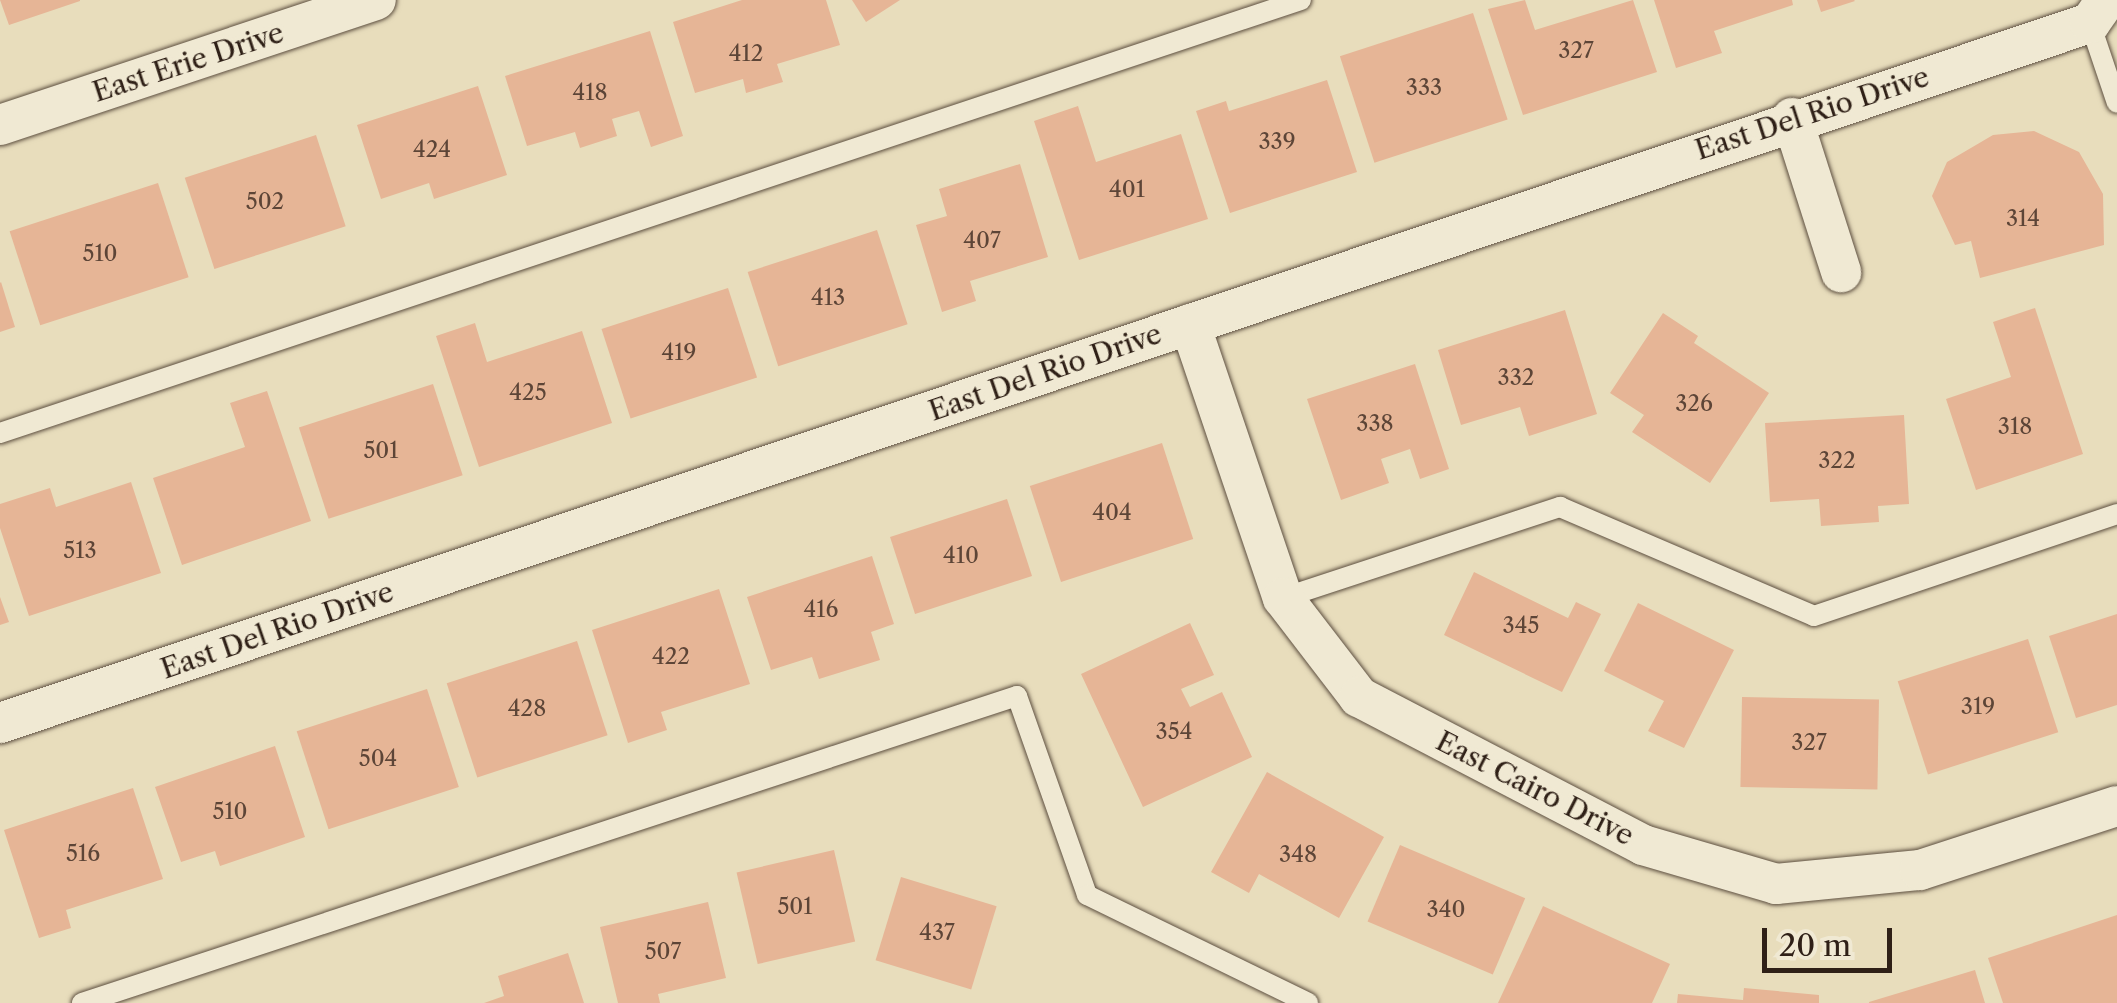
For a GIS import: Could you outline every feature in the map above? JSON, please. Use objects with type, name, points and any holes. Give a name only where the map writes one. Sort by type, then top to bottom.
[{"type":"street","name":"East Erie Drive","points":[[0,125],[376,0]]},
{"type":"street","name":"East Del Rio Drive","points":[[0,724],[1792,118],[2105,20]]},
{"type":"street","points":[[1792,118],[1842,272]]},
{"type":"street","name":"East Cairo Drive","points":[[1190,324],[1283,598],[1358,697],[1643,845],[1776,884],[1920,870],[2117,806]]},
{"type":"lane","points":[[0,433],[1301,0]]},
{"type":"lane","points":[[2105,20],[2117,103]]},
{"type":"lane","points":[[1283,598],[1560,508],[1814,616],[2117,514]]},
{"type":"lane","points":[[82,1003],[1017,696],[1087,895],[1308,1003]]},
{"type":"building","points":[[0,0],[80,0],[80,1],[9,25]]},
{"type":"building","points":[[742,0],[826,0],[840,45],[777,64],[783,82],[746,93],[743,79],[695,93],[673,22]]},
{"type":"building","points":[[852,0],[900,0],[866,22]]},
{"type":"building","points":[[1525,0],[1535,30],[1633,0],[1657,72],[1523,115],[1488,9]]},
{"type":"building","points":[[1654,0],[1792,0],[1793,5],[1714,31],[1722,53],[1676,68]]},
{"type":"building","points":[[1817,0],[1854,0],[1855,1],[1821,12]]},
{"type":"building","points":[[1473,13],[1508,120],[1374,163],[1340,56]]},
{"type":"building","points":[[650,31],[683,136],[651,147],[639,111],[612,119],[617,136],[580,148],[575,132],[527,146],[505,76]]},
{"type":"building","points":[[1327,80],[1357,172],[1230,213],[1196,111],[1226,101],[1229,111]]},
{"type":"building","points":[[478,86],[507,175],[434,199],[429,183],[381,199],[357,125]]},
{"type":"building","points":[[1078,106],[1096,162],[1181,134],[1208,219],[1079,260],[1034,121]]},
{"type":"building","points":[[2034,131],[2079,152],[2103,194],[2104,245],[1980,278],[1971,241],[1955,245],[1932,196],[1947,162],[1993,135]]},
{"type":"building","points":[[316,135],[346,226],[214,269],[185,178]]},
{"type":"building","points":[[1020,164],[1048,257],[970,281],[976,301],[942,312],[916,225],[947,216],[939,189]]},
{"type":"building","points":[[158,183],[189,277],[40,325],[10,231]]},
{"type":"building","points":[[877,230],[908,324],[778,366],[748,272]]},
{"type":"building","points":[[0,283],[15,327],[0,332]]},
{"type":"building","points":[[728,288],[757,377],[631,418],[602,329]]},
{"type":"building","points":[[2035,308],[2083,454],[1976,490],[1946,399],[2011,377],[1993,322]]},
{"type":"building","points":[[1565,310],[1597,414],[1529,436],[1520,407],[1461,425],[1438,350]]},
{"type":"building","points":[[1663,313],[1698,336],[1694,343],[1769,393],[1710,483],[1632,432],[1644,415],[1610,393]]},
{"type":"building","points":[[475,323],[487,362],[582,331],[612,423],[479,467],[436,336]]},
{"type":"building","points":[[1415,364],[1449,469],[1420,479],[1410,449],[1381,459],[1389,483],[1341,500],[1307,399]]},
{"type":"building","points":[[433,384],[463,475],[329,519],[299,428]]},
{"type":"building","points":[[267,391],[311,521],[182,565],[153,478],[245,447],[230,403]]},
{"type":"building","points":[[1904,415],[1909,504],[1878,506],[1879,522],[1821,526],[1819,499],[1770,502],[1765,423]]},
{"type":"building","points":[[1162,443],[1193,539],[1061,582],[1030,486]]},
{"type":"building","points":[[131,482],[161,573],[29,616],[0,528],[0,504],[50,488],[56,507]]},
{"type":"building","points":[[1007,499],[1032,576],[915,614],[890,537]]},
{"type":"building","points":[[872,556],[894,624],[871,632],[880,660],[819,679],[812,657],[771,670],[747,597]]},
{"type":"building","points":[[1474,572],[1568,618],[1576,602],[1601,614],[1562,692],[1444,635]]},
{"type":"building","points":[[719,589],[750,684],[661,712],[667,730],[628,743],[592,630]]},
{"type":"building","points":[[0,597],[9,622],[0,625]]},
{"type":"building","points":[[1638,603],[1734,650],[1684,748],[1648,731],[1664,701],[1604,671]]},
{"type":"building","points":[[2117,614],[2117,705],[2076,718],[2049,636]]},
{"type":"building","points":[[1190,623],[1214,675],[1181,689],[1190,707],[1222,692],[1252,757],[1143,807],[1081,674]]},
{"type":"building","points":[[2028,639],[2058,732],[1928,775],[1898,681]]},
{"type":"building","points":[[577,641],[608,735],[477,777],[447,683]]},
{"type":"building","points":[[427,689],[459,787],[329,829],[297,731]]},
{"type":"building","points":[[1742,697],[1879,699],[1877,789],[1740,787]]},
{"type":"building","points":[[275,746],[305,837],[220,866],[215,851],[181,862],[155,787]]},
{"type":"building","points":[[1267,772],[1384,837],[1339,918],[1259,874],[1249,893],[1211,872]]},
{"type":"building","points":[[133,788],[163,879],[66,910],[71,928],[39,938],[4,830]]},
{"type":"building","points":[[1400,845],[1525,898],[1493,975],[1368,921]]},
{"type":"building","points":[[834,850],[855,942],[758,964],[737,872]]},
{"type":"building","points":[[901,877],[997,906],[971,989],[876,960]]},
{"type":"building","points":[[708,902],[726,978],[658,994],[660,1003],[618,1003],[600,927]]},
{"type":"building","points":[[1543,906],[1670,964],[1652,1003],[1498,1003]]},
{"type":"building","points":[[2117,915],[2117,1003],[2003,1003],[1988,958]]},
{"type":"building","points":[[568,953],[584,1003],[484,1003],[504,996],[498,976]]},
{"type":"building","points":[[1975,970],[1985,1003],[1869,1003],[1869,1002]]},
{"type":"building","points":[[1744,988],[1819,995],[1819,1003],[1677,1003],[1678,994],[1743,1000]]}]
